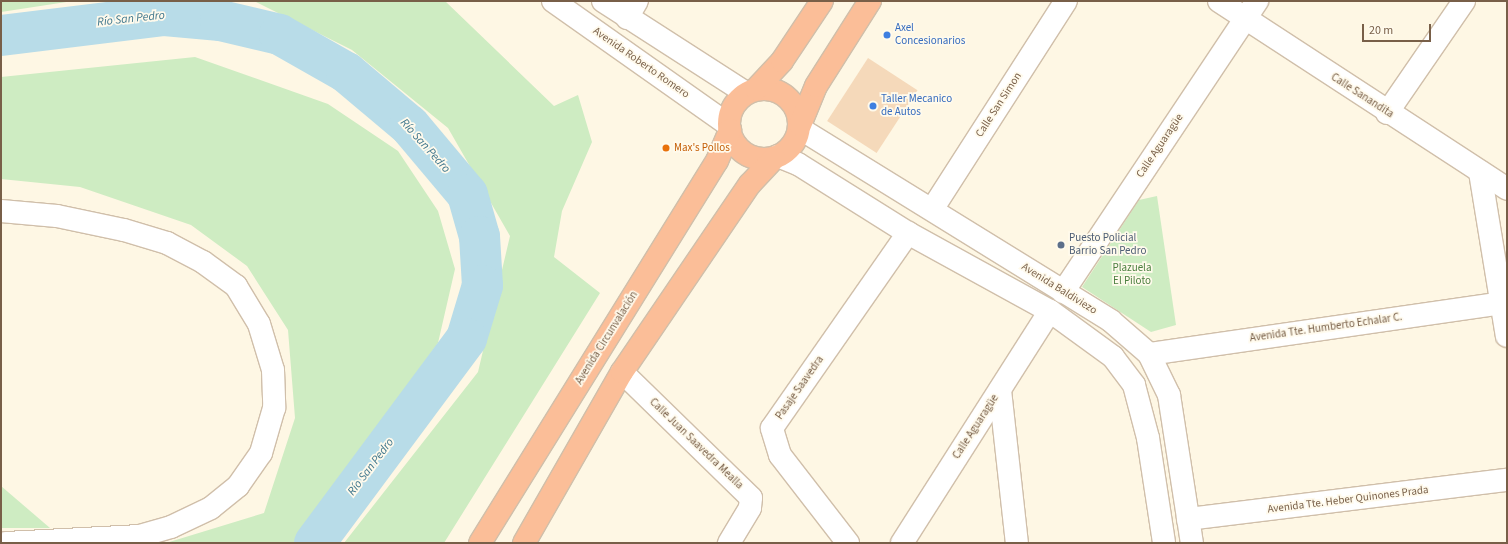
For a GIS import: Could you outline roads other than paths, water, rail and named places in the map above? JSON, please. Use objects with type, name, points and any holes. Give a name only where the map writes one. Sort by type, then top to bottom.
[{"type":"highway","points":[[776,157],[746,154],[729,128],[735,104],[751,91],[782,61],[822,1]]},
{"type":"highway","points":[[524,543],[622,372],[750,184],[776,157],[793,145],[816,86],[870,1]]},
{"type":"highway","points":[[751,91],[770,89],[786,97],[798,112],[800,126]]},
{"type":"highway","name":"Avenida Circunvalación","points":[[480,543],[717,161],[729,128]]},
{"type":"street","name":"Avenida Roberto Romero","points":[[553,1],[729,128]]},
{"type":"street","points":[[603,1],[632,9],[751,91]]},
{"type":"street","name":"Calle San Simon","points":[[933,208],[1066,1]]},
{"type":"street","name":"Calle Sanandita","points":[[1219,1],[1251,10],[1387,113],[1507,190]]},
{"type":"street","points":[[1387,113],[1464,1]]},
{"type":"street","name":"Calle Aguaragüe","points":[[1063,292],[1251,10]]},
{"type":"street","name":"Avenida Baldiviezo","points":[[800,126],[1111,321],[1149,354],[1169,395],[1192,543]]},
{"type":"street","points":[[776,157],[798,164],[908,233],[1050,311],[1113,357],[1134,385],[1148,438],[1164,543]]},
{"type":"street","points":[[1480,172],[1503,303],[1507,336]]},
{"type":"street","points":[[1,211],[58,216],[124,230],[167,243],[203,262],[236,286],[259,324],[273,370],[274,401],[261,453],[238,486],[211,508],[171,527],[140,536],[6,543]]},
{"type":"street","name":"Pasaje Saavedra","points":[[848,543],[780,455],[772,428],[908,233]]},
{"type":"street","name":"Avenida Tte. Humberto Echalar C.","points":[[1149,354],[1503,303]]},
{"type":"street","name":"Calle Aguaragüe","points":[[902,543],[1050,311]]},
{"type":"street","name":"Calle Juan Saavedra Mealla","points":[[622,372],[751,498],[750,508],[729,543]]},
{"type":"street","points":[[1000,390],[1017,543]]},
{"type":"street","name":"Avenida Tte. Heber Quinones Prada","points":[[1188,519],[1507,480]]},
{"type":"waterway","name":"Río San Pedro","points":[[1,35],[164,15],[220,20],[279,34],[346,72],[409,125],[467,194],[479,236],[482,285],[466,338],[314,543]]},
{"type":"place","name":"Axel Concesionarios","points":[[887,35]]},
{"type":"place","name":"Taller Mecanico de Autos","points":[[873,106]]},
{"type":"place","name":"Max's Pollos","points":[[666,148]]},
{"type":"place","name":"Puesto Policial Barrio San Pedro","points":[[1061,245]]},
{"type":"park label","name":"Plazuela El Piloto","points":[[1132,275]]}]
